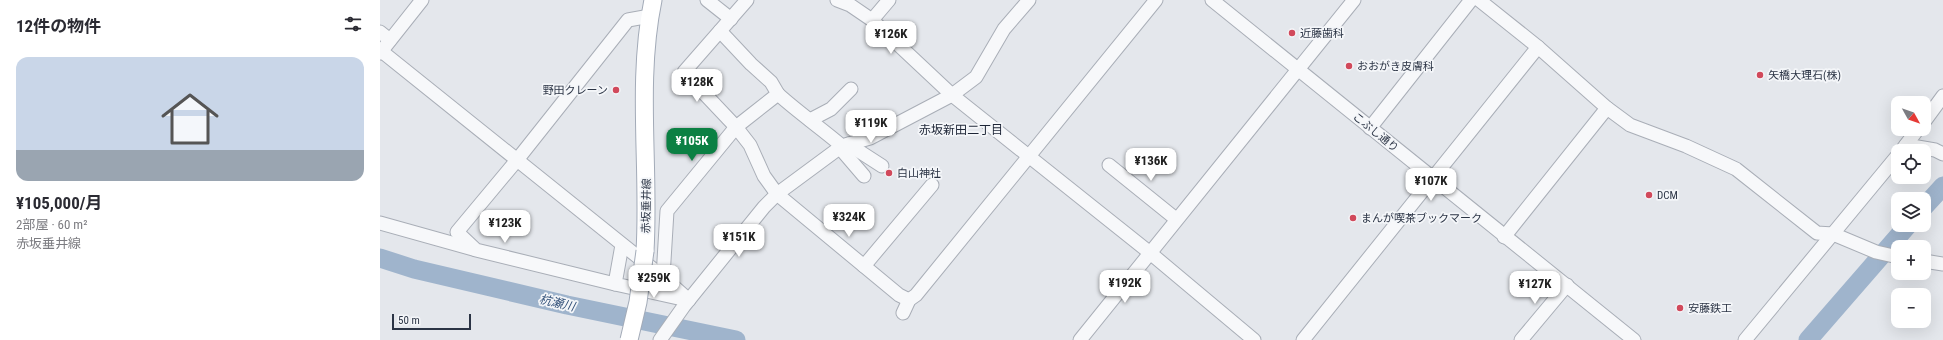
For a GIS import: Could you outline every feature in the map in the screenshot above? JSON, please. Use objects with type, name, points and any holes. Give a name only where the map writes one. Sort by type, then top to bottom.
[{"type":"main road","name":"赤坂垂井線","points":[[629,340],[638,302],[644,251],[646,173],[644,90],[647,28],[652,8]]},
{"type":"street","points":[[422,0],[385,36],[381,51],[663,277],[687,303]]},
{"type":"street","points":[[707,0],[731,19]]},
{"type":"street","points":[[747,0],[684,72],[736,127],[750,145],[764,176],[777,194],[899,295],[908,300]]},
{"type":"street","points":[[837,0],[850,5],[872,20],[952,95],[1149,252],[1254,340]]},
{"type":"street","points":[[872,20],[889,0]]},
{"type":"street","points":[[660,340],[687,303],[764,207],[777,194],[843,146],[870,138],[886,131],[952,95],[976,77],[1004,29],[1029,0]]},
{"type":"street","points":[[903,312],[908,300],[916,295],[1156,0]]},
{"type":"street","name":"こぶし通り","points":[[1212,0],[1504,237],[1567,285],[1634,340]]},
{"type":"street","points":[[1080,340],[1149,252],[1354,0]]},
{"type":"street","points":[[1370,128],[1471,0]]},
{"type":"street","points":[[1479,0],[1538,47],[1607,108],[1630,124],[1686,146],[1736,169],[1817,233],[1833,234],[1876,252],[1891,255]]},
{"type":"street","points":[[476,250],[457,232],[517,160],[628,20],[652,8]]},
{"type":"street","points":[[720,31],[751,64],[771,82],[778,94],[797,111],[843,146],[882,166]]},
{"type":"street","points":[[1303,340],[1538,47]]},
{"type":"street","points":[[810,120],[831,109],[851,89]]},
{"type":"street","points":[[663,277],[667,211],[736,127],[778,94]]},
{"type":"street","points":[[1931,112],[1943,96]]},
{"type":"street","points":[[1504,237],[1607,108]]},
{"type":"street","points":[[1907,144],[1913,136]]},
{"type":"street","points":[[843,146],[864,176]]},
{"type":"street","points":[[1931,150],[1935,150],[1943,154]]},
{"type":"street","points":[[1745,340],[1891,163]]},
{"type":"street","points":[[1109,165],[1176,219]]},
{"type":"street","points":[[864,266],[932,185]]},
{"type":"street","points":[[380,223],[476,250],[687,303]]},
{"type":"street","points":[[616,284],[622,245]]},
{"type":"street","points":[[1931,262],[1943,264]]},
{"type":"street","points":[[1521,340],[1567,285]]},
{"type":"waterway","points":[[1931,199],[1943,186]]},
{"type":"waterway","points":[[1808,340],[1902,232]]},
{"type":"waterway","name":"杭瀬川","points":[[380,258],[414,269],[567,305],[736,340]]},
{"type":"place","name":"近藤歯科","points":[[1292,33]]},
{"type":"place","name":"おおがき皮膚科","points":[[1349,66]]},
{"type":"place","name":"矢橋大理石(株)","points":[[1760,75]]},
{"type":"place","name":"野田クレーン","points":[[616,90]]},
{"type":"place","name":"白山神社","points":[[889,173]]},
{"type":"place","name":"DCM","points":[[1649,195]]},
{"type":"place","name":"まんが喫茶ブックマーク","points":[[1353,218]]},
{"type":"place","name":"安藤鉄工","points":[[1680,308]]},
{"type":"district","name":"赤坂新田二丁目","points":[[961,130]]}]
